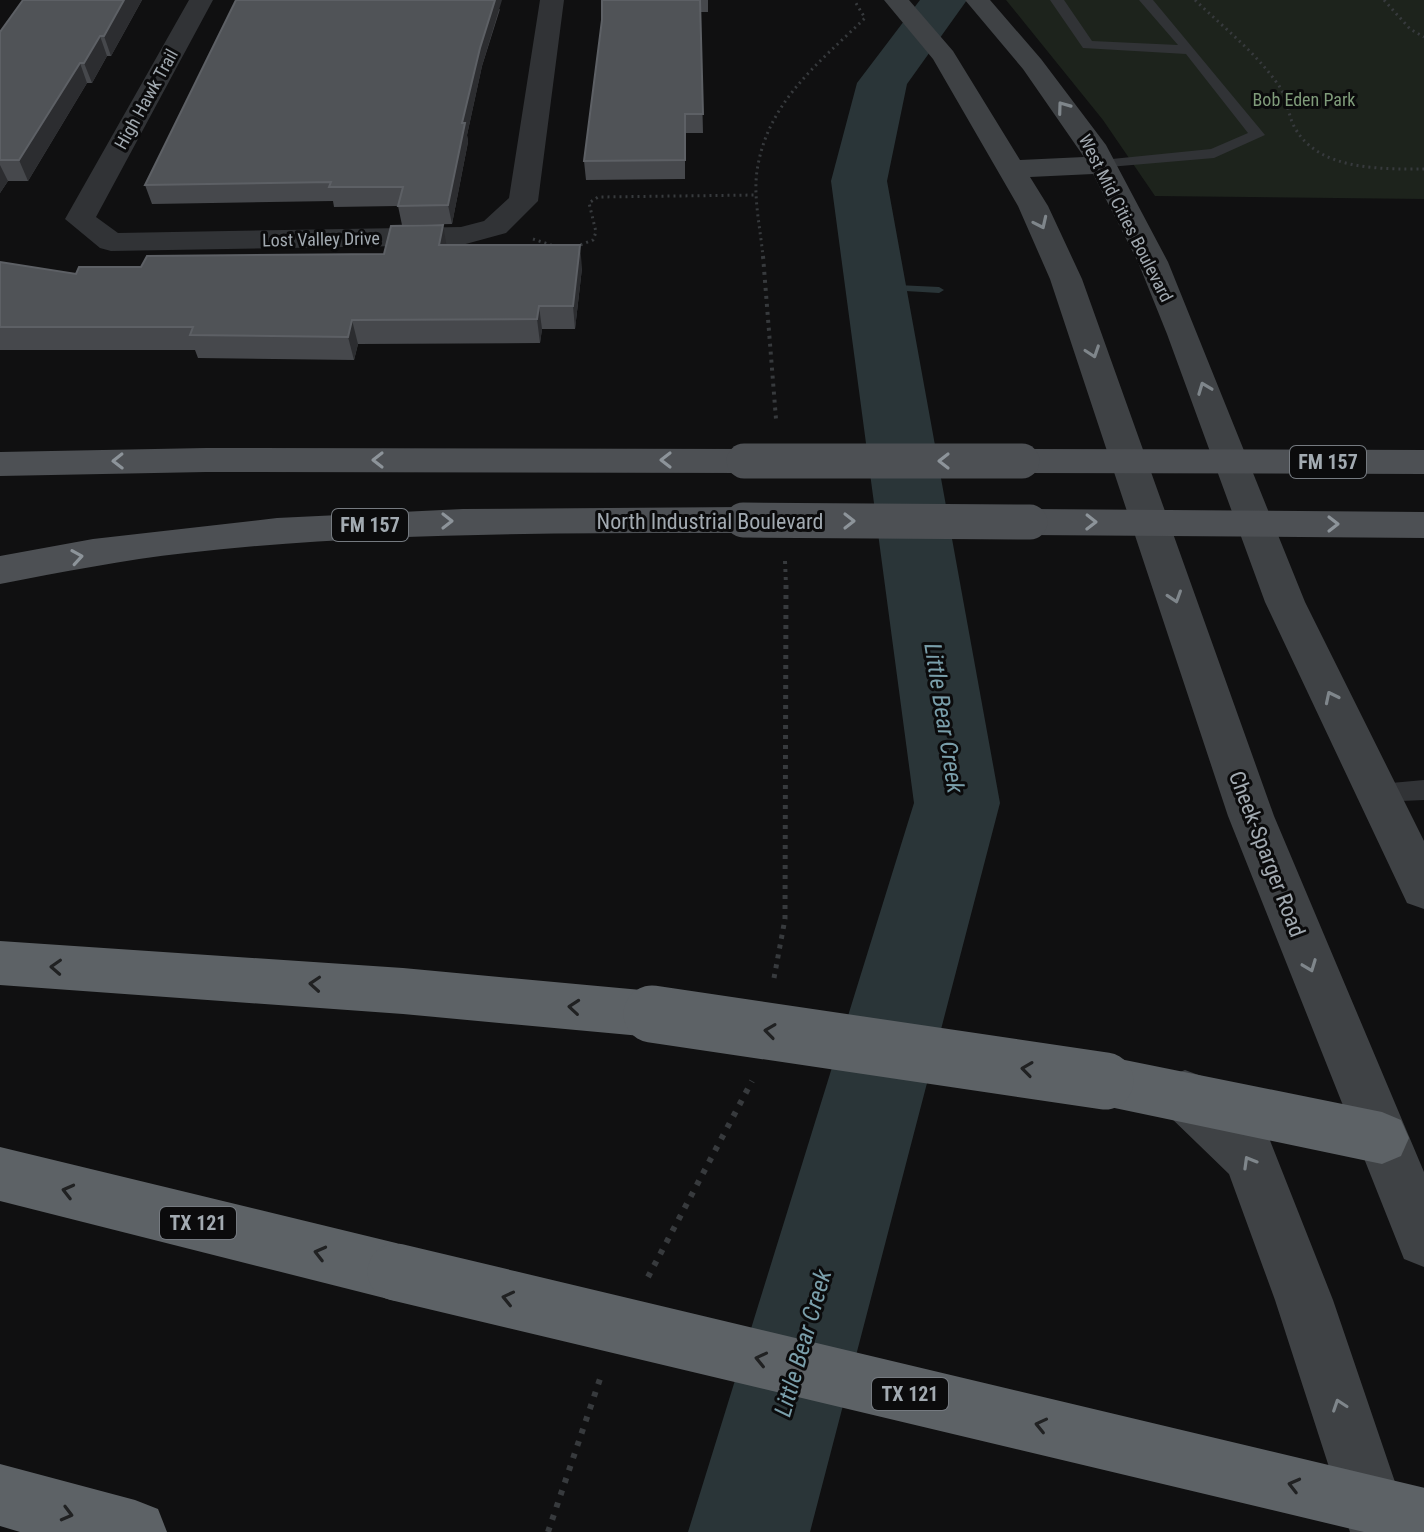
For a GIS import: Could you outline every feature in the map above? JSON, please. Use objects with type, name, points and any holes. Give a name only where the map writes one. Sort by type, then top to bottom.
[{"type":"highway","points":[[0,963],[403,991],[652,1014],[1105,1081],[1185,1095],[1403,1143]]},
{"type":"highway","name":"TX 121","points":[[0,1174],[396,1272],[1424,1517]]},
{"type":"highway","points":[[0,1495],[135,1532]]},
{"type":"main road","points":[[896,0],[944,56],[1012,169],[1066,279],[1130,461]]},
{"type":"main road","name":"West Mid Cities Boulevard","points":[[977,0],[1032,64],[1092,145],[1153,262],[1232,461]]},
{"type":"main road","points":[[1012,169],[1102,165]]},
{"type":"main road","name":"FM 157","points":[[0,464],[206,460],[1424,462]]},
{"type":"main road","name":"Cheek-Sparger Road","points":[[1130,461],[1251,816],[1403,1143],[1424,1239]]},
{"type":"main road","points":[[1232,461],[1285,602],[1424,889]]},
{"type":"main road","name":"North Industrial Boulevard","points":[[0,570],[222,534],[431,521],[1424,525]]},
{"type":"main road","points":[[1185,1095],[1250,1157],[1304,1300],[1382,1532]]},
{"type":"street","name":"High Hawk Trail","points":[[92,197],[201,0]]},
{"type":"street","points":[[495,227],[523,201],[552,0]]},
{"type":"street","name":"Lost Valley Drive","points":[[92,197],[80,219],[111,242],[462,236],[495,227]]},
{"type":"lane","points":[[1057,0],[1088,45],[1190,50]]},
{"type":"lane","points":[[1102,165],[1214,153],[1257,135],[1146,0]]},
{"type":"lane","points":[[1378,792],[1424,790]]},
{"type":"path","points":[[774,388],[756,174],[765,137],[788,93],[865,18],[854,0]]},
{"type":"path","points":[[1195,0],[1283,89],[1296,130],[1314,147],[1335,160],[1374,168],[1424,169]]},
{"type":"path","points":[[1384,0],[1410,29],[1424,37]]},
{"type":"path","points":[[566,248],[593,240],[596,232],[589,203],[598,197],[756,195]]},
{"type":"path","points":[[495,227],[558,248]]},
{"type":"green space","name":"Bob Eden Park","points":[[1006,0],[1424,0],[1424,199],[1155,196],[1103,120]]},
{"type":"building","points":[[23,0],[124,0],[104,36],[100,36],[84,63],[80,63],[19,160],[0,160],[0,32]]},
{"type":"building","points":[[236,0],[495,0],[462,123],[465,123],[448,205],[398,206],[403,187],[329,187],[331,182],[145,185]]},
{"type":"building","points":[[602,0],[700,0],[703,114],[685,114],[685,160],[584,161]]},
{"type":"building","points":[[443,225],[439,245],[580,245],[573,306],[539,306],[537,319],[352,320],[348,337],[190,335],[193,327],[0,327],[0,262],[76,274],[79,267],[141,267],[147,256],[384,254],[391,226]]},
{"type":"waterway","name":"Little Bear Creek","points":[[749,1532],[957,803],[859,181],[882,83],[944,0]]},
{"type":"waterway","points":[[876,287],[939,290]]}]
